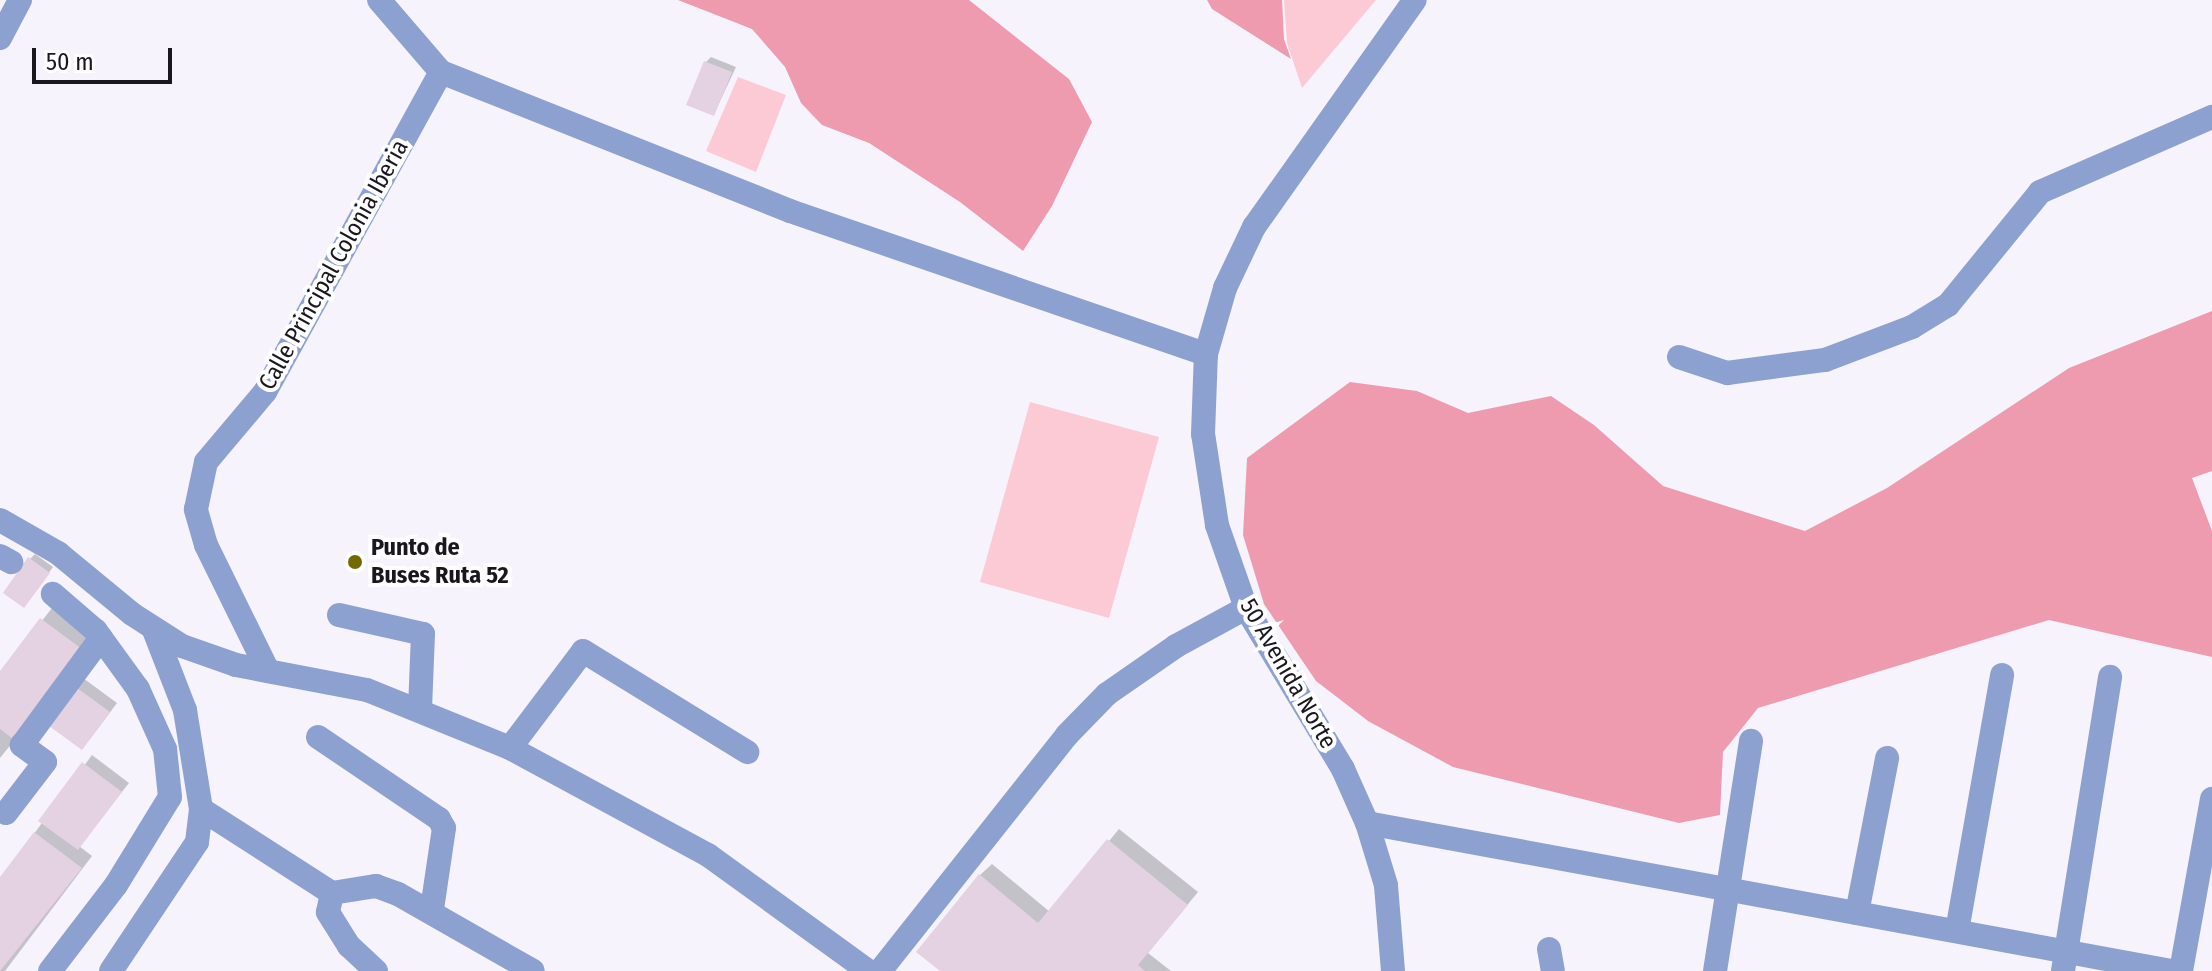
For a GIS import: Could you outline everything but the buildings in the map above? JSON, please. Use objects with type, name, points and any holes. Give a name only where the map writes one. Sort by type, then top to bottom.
[{"type":"street","points":[[0,38],[20,0]]},
{"type":"street","name":"50 Avenida Norte","points":[[1393,971],[1386,885],[1367,823],[1343,769],[1246,608],[1208,480],[1206,354],[1225,288],[1254,227],[1415,0]]},
{"type":"street","points":[[389,5],[441,72],[790,211],[1206,354]]},
{"type":"street","name":"Calle Principal Colonia Iberia","points":[[268,671],[206,545],[196,509],[206,462],[265,392],[441,72]]},
{"type":"street","points":[[1679,357],[1727,373],[1825,360],[1912,327],[1948,305],[2040,192],[2212,117]]},
{"type":"street","points":[[0,520],[58,553],[154,630],[205,655],[367,690],[420,708],[510,748],[718,862],[868,971]]},
{"type":"street","points":[[50,971],[116,885],[170,797],[165,749],[138,689],[101,638],[53,594]]},
{"type":"street","points":[[880,971],[1067,735],[1107,694],[1176,646],[1246,608]]},
{"type":"street","points":[[339,615],[423,634],[420,708]]},
{"type":"street","points":[[111,971],[197,842],[201,809],[185,710],[154,630]]},
{"type":"street","points":[[6,813],[45,762],[22,745],[101,638]]},
{"type":"street","points":[[510,748],[583,651],[747,752]]},
{"type":"street","points":[[1957,931],[2002,675]]},
{"type":"street","points":[[2065,961],[2110,677]]},
{"type":"street","points":[[318,737],[439,819],[444,828],[432,909]]},
{"type":"street","points":[[1715,971],[1731,890],[1751,741]]},
{"type":"street","points":[[1857,913],[1887,758]]},
{"type":"street","points":[[2181,971],[2212,799]]},
{"type":"street","points":[[201,809],[332,893],[376,886],[432,909],[533,971]]},
{"type":"street","points":[[1367,823],[1957,931],[2065,961],[2171,971]]},
{"type":"street","points":[[332,893],[328,912],[349,946],[376,971]]},
{"type":"shaded area","points":[[678,0],[969,0],[1069,79],[1092,122],[1052,206],[1023,251],[960,202],[869,143],[822,125],[801,103],[785,67],[752,29]]},
{"type":"shaded area","points":[[1207,0],[1282,0],[1284,39],[1291,59],[1212,9]]},
{"type":"shaded area","points":[[1284,0],[1376,0],[1302,88],[1287,43]]},
{"type":"shaded area","points":[[738,77],[786,95],[756,172],[706,151]]},
{"type":"shaded area","points":[[2212,311],[2212,471],[2192,478],[2212,531],[2212,657],[2049,620],[1758,708],[1723,752],[1720,815],[1679,823],[1453,767],[1368,721],[1316,681],[1264,604],[1243,535],[1247,458],[1350,382],[1417,391],[1468,413],[1551,396],[1594,425],[1663,486],[1805,531],[1887,488],[2069,368]]},
{"type":"shaded area","points":[[1030,402],[1159,437],[1109,618],[980,582]]},
{"type":"place","name":"Punto de Buses Ruta 52","points":[[355,562]]}]
